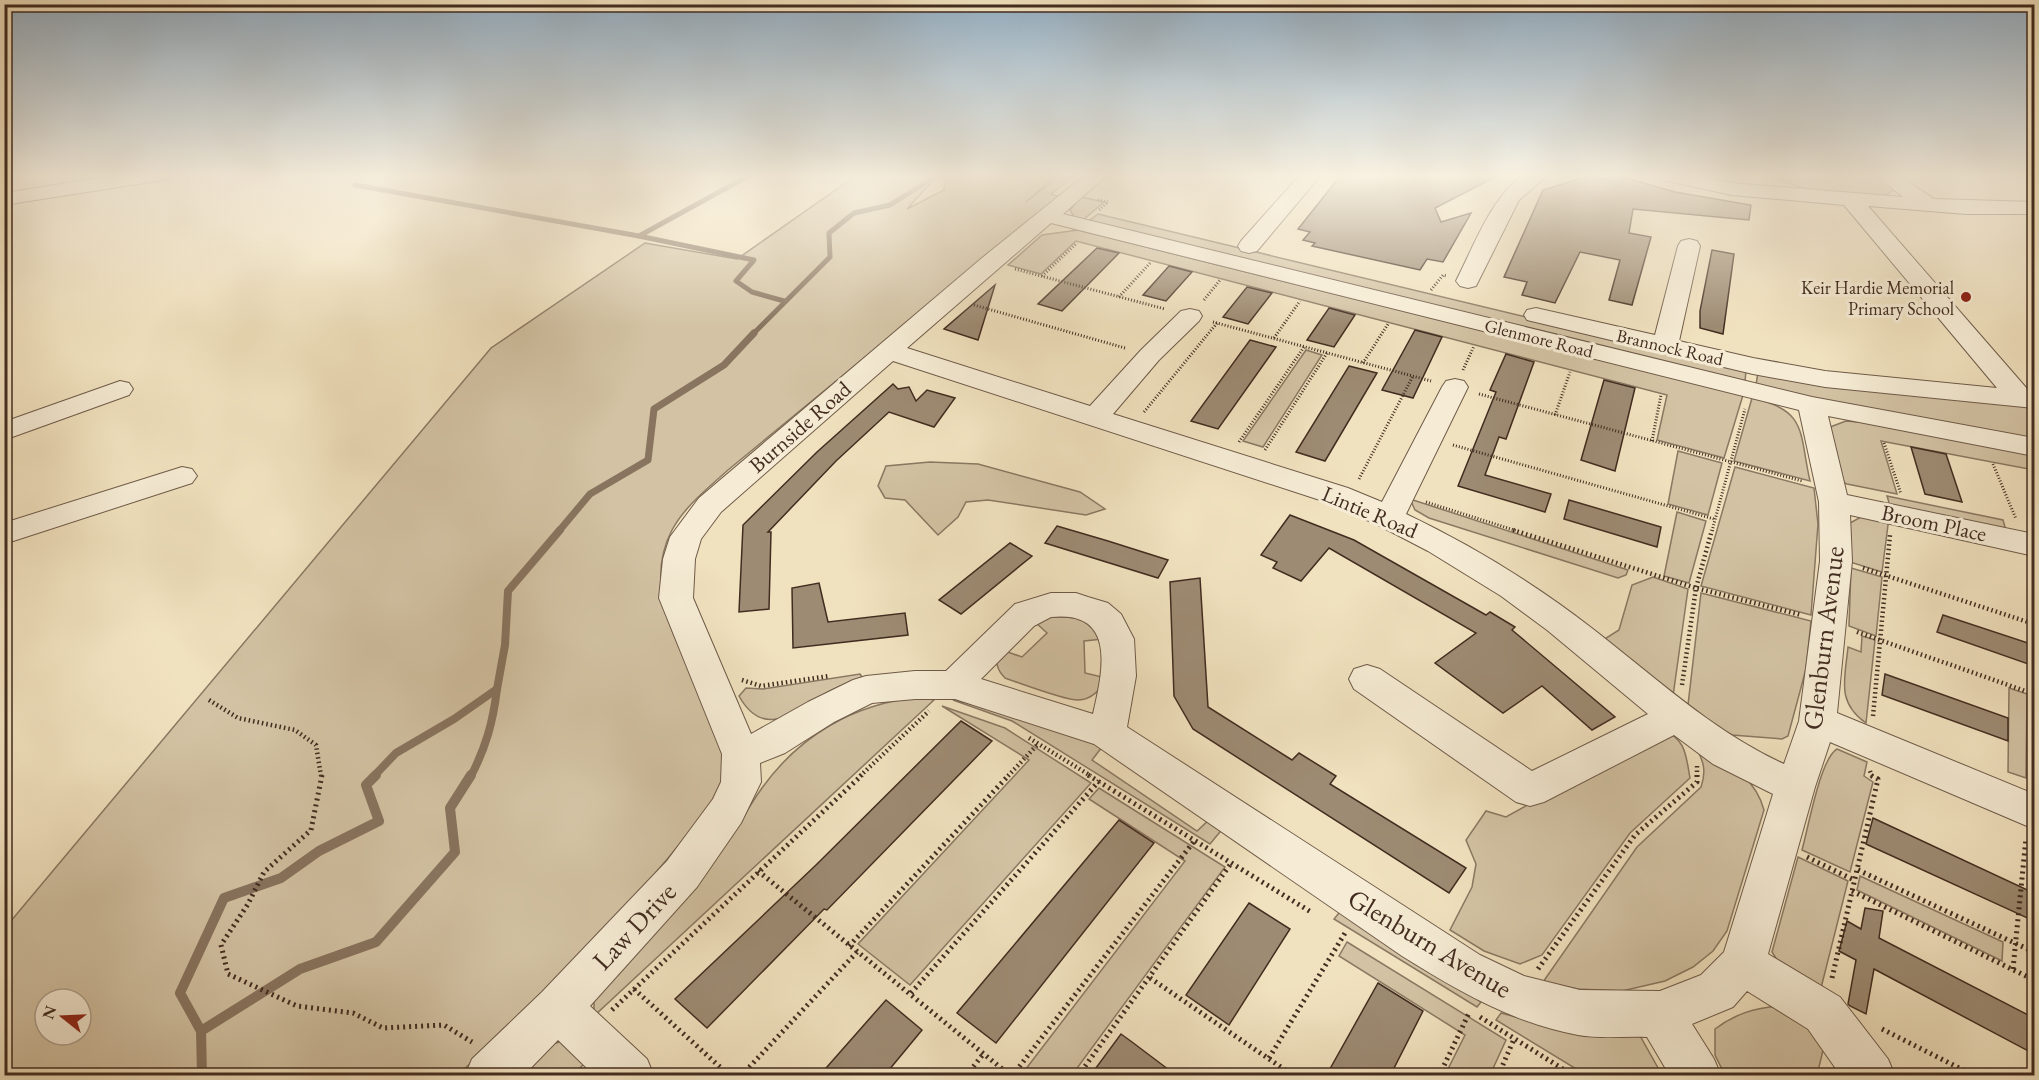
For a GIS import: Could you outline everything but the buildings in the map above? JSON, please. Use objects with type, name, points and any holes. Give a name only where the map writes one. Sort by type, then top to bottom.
[{"type":"street","name":"Burnside Road","points":[[741,754],[676,598],[679,559],[686,537],[710,505],[1036,225]]},
{"type":"street","name":"Glenmore Road","points":[[1085,225],[1812,405],[2034,447]]},
{"type":"street","name":"Brannock Road","points":[[1167,225],[1753,366],[1825,378],[2027,399]]},
{"type":"street","points":[[1249,246],[1267,225]]},
{"type":"street","points":[[1468,281],[1496,225]]},
{"type":"street","points":[[1873,225],[2027,399]]},
{"type":"street","points":[[1665,346],[1689,246]]},
{"type":"street","points":[[1096,416],[1150,355],[1190,316]]},
{"type":"street","name":"Lintie Road","points":[[889,351],[1337,495],[1396,505],[1466,558],[1536,604],[1720,749],[1795,787]]},
{"type":"street","points":[[1396,505],[1455,387]]},
{"type":"street","points":[[4,432],[120,389]]},
{"type":"street","name":"Glenburn Avenue","points":[[741,754],[772,742],[821,712],[866,690],[915,685],[955,685],[1107,733],[1464,970],[1518,998],[1580,1012],[1660,1014],[1717,991],[1743,964],[1795,787],[1818,721],[1836,561],[1832,496],[1812,405]]},
{"type":"street","points":[[4,534],[182,476]]},
{"type":"street","name":"Broom Place","points":[[1832,496],[2030,534]]},
{"type":"street","points":[[955,685],[1026,614],[1043,606],[1062,603],[1080,606],[1098,612],[1110,623],[1117,636],[1118,681],[1107,733]]},
{"type":"street","points":[[1367,679],[1530,790],[1677,717]]},
{"type":"street","points":[[1818,721],[2034,812]]},
{"type":"street","name":"Law Drive","points":[[493,1072],[572,1021],[727,811],[741,782],[741,754]]},
{"type":"street","points":[[1743,964],[1824,1013],[1871,1076]]},
{"type":"street","points":[[1660,1014],[1697,1076]]},
{"type":"street","points":[[572,1021],[630,1076]]},
{"type":"path","points":[[1042,276],[1077,243]]},
{"type":"path","points":[[1119,297],[1151,262]]},
{"type":"path","points":[[990,263],[1652,441],[1832,496]]},
{"type":"path","points":[[1190,316],[1220,280]]},
{"type":"path","points":[[950,298],[1150,355]]},
{"type":"path","points":[[1274,338],[1300,301]]},
{"type":"path","points":[[1154,416],[1143,412],[1217,323]]},
{"type":"path","points":[[1363,363],[1388,324]]},
{"type":"path","points":[[1239,443],[1304,347]]},
{"type":"path","points":[[1265,451],[1327,353]]},
{"type":"path","points":[[1555,415],[1570,372]]},
{"type":"path","points":[[1358,481],[1413,376]]},
{"type":"path","points":[[1652,441],[1661,395]]},
{"type":"path","points":[[1430,438],[1714,519]]},
{"type":"path","points":[[1228,439],[1247,445]]},
{"type":"path","points":[[1884,443],[1902,497],[1893,495]]},
{"type":"path","points":[[1256,448],[1275,454]]},
{"type":"path","points":[[1993,464],[2016,521],[2030,534]]},
{"type":"path","points":[[1348,477],[1396,505],[1696,588],[1830,622],[2034,694]]},
{"type":"path","points":[[2005,518],[2016,521]]},
{"type":"path","points":[[1887,575],[2034,624]]},
{"type":"path","points":[[572,1021],[634,989],[955,685]]},
{"type":"path","points":[[209,700],[238,718],[295,730],[316,745],[322,772],[311,830],[264,872],[248,903],[221,945],[228,974],[297,1006],[353,1013],[383,1028],[444,1025],[474,1043],[493,1072]]},
{"type":"path","points":[[1023,735],[1316,915]]},
{"type":"path","points":[[849,946],[1038,744]]},
{"type":"path","points":[[911,993],[1099,781]]},
{"type":"path","points":[[758,871],[1012,1076],[1195,840]]},
{"type":"path","points":[[1780,844],[1854,880]]},
{"type":"path","points":[[1078,1076],[1232,862]]},
{"type":"path","points":[[1858,870],[2034,952]]},
{"type":"path","points":[[1852,891],[2034,980]]},
{"type":"path","points":[[1335,927],[1354,939]]},
{"type":"path","points":[[1269,1058],[1345,933]]},
{"type":"path","points":[[741,1076],[857,952]]},
{"type":"path","points":[[1150,978],[1294,1076]]},
{"type":"path","points":[[634,989],[730,1076]]},
{"type":"path","points":[[1460,1005],[1574,1076]]},
{"type":"path","points":[[1439,1076],[1470,1011]]},
{"type":"path","points":[[1880,1028],[1975,1076]]},
{"type":"path","points":[[1498,1076],[1514,1039]]},
{"type":"path","points":[[966,1076],[984,1053]]},
{"type":"shaded area","points":[[785,225],[1025,225],[728,470],[697,498],[677,521],[664,551],[661,573],[662,594],[674,636],[718,732],[724,761],[722,780],[702,816],[619,914],[540,996],[458,1075],[5,1076],[5,928],[491,348],[645,243],[737,259]]},
{"type":"shaded area","points":[[1107,225],[1145,225],[1746,370],[1745,382]]},
{"type":"shaded area","points":[[1078,230],[1743,395],[1724,458],[1657,440],[1667,395],[1076,241],[1041,274],[1008,265],[1042,235]]},
{"type":"shaded area","points":[[1306,350],[1322,355],[1263,447],[1243,441]]},
{"type":"shaded area","points":[[1758,372],[1893,393],[2034,405],[2034,440],[1810,398],[1756,385]]},
{"type":"shaded area","points":[[1752,398],[1783,409],[1792,417],[1802,437],[1810,481],[1734,461]]},
{"type":"shaded area","points":[[1846,421],[1870,423],[2034,455],[2034,470],[1881,441],[1897,494],[1847,484],[1842,482],[1830,427]]},
{"type":"shaded area","points":[[1678,451],[1722,463],[1708,515],[1668,504]]},
{"type":"shaded area","points":[[930,462],[978,464],[1080,492],[1105,509],[1086,515],[988,500],[966,502],[958,517],[938,535],[905,500],[885,498],[878,486],[886,466]]},
{"type":"shaded area","points":[[1735,467],[1814,488],[1818,524],[1811,615],[1701,586]]},
{"type":"shaded area","points":[[1887,496],[2003,520],[2005,527],[1998,530],[1891,509]]},
{"type":"shaded area","points":[[1410,499],[1628,570],[1626,575],[1618,578],[1429,518],[1415,510]]},
{"type":"shaded area","points":[[1677,512],[1706,521],[1689,583],[1664,576]]},
{"type":"shaded area","points":[[1861,517],[1887,520],[1882,572],[1850,562],[1850,523]]},
{"type":"shaded area","points":[[1851,568],[1882,577],[1876,636],[1849,626]]},
{"type":"shaded area","points":[[1653,577],[1688,589],[1673,696],[1603,640],[1619,630],[1632,585]]},
{"type":"shaded area","points":[[1701,593],[1811,621],[1806,669],[1788,736],[1782,739],[1732,735],[1721,731],[1688,705]]},
{"type":"shaded area","points":[[1044,617],[1085,617],[1104,639],[1084,641],[1085,673],[1106,678],[1099,690],[1092,696],[1083,700],[1063,697],[1005,678],[1000,672],[997,664],[999,653],[1002,650],[1022,657],[1047,633],[1035,622]]},
{"type":"shaded area","points":[[1862,636],[1875,640],[1866,723],[1850,707],[1846,698],[1844,680],[1848,647],[1861,652]]},
{"type":"shaded area","points":[[860,674],[862,677],[832,690],[792,713],[770,720],[759,717],[749,710],[739,696],[746,688],[763,689]]},
{"type":"shaded area","points":[[2009,688],[2027,694],[2026,778],[2008,772]]},
{"type":"shaded area","points":[[919,697],[934,700],[594,1016],[594,1000],[718,855],[762,788],[793,752],[830,725],[851,715],[872,707]]},
{"type":"shaded area","points":[[953,700],[970,703],[1102,747],[1092,760],[1197,831],[1212,817],[1224,827],[1210,844],[1012,721]]},
{"type":"shaded area","points":[[942,706],[1005,728],[1091,783],[910,985],[858,944],[1029,760]]},
{"type":"shaded area","points":[[1662,730],[1676,738],[1684,749],[1690,778],[1630,833],[1542,955],[1520,964],[1484,951],[1450,930],[1472,887],[1476,864],[1466,840],[1486,811],[1506,817]]},
{"type":"shaded area","points":[[1695,746],[1746,778],[1759,797],[1764,810],[1727,931],[1713,951],[1693,967],[1665,981],[1622,991],[1578,989],[1543,982],[1637,847],[1701,787],[1704,775],[1703,765]]},
{"type":"shaded area","points":[[1837,749],[1867,762],[1864,776],[1873,782],[1850,872],[1802,850],[1820,780],[1831,755]]},
{"type":"shaded area","points":[[1099,788],[1225,867],[1072,1075],[1024,1075],[1022,1074],[1185,861],[1089,799]]},
{"type":"shaded area","points":[[1798,857],[1848,881],[1820,992],[1779,963],[1772,952]]},
{"type":"shaded area","points":[[1860,876],[2003,942],[2002,961],[1857,890]]},
{"type":"shaded area","points":[[1343,908],[1481,1002],[1477,1007],[1334,919]]},
{"type":"shaded area","points":[[1347,942],[1506,1040],[1490,1075],[1445,1075],[1465,1035],[1339,956]]},
{"type":"shaded area","points":[[1779,1006],[1826,1038],[1817,1075],[1725,1075],[1715,1055],[1715,1029],[1745,1013]]},
{"type":"shaded area","points":[[1501,1013],[1572,1032],[1639,1034],[1662,1075],[1586,1075],[1496,1020]]},
{"type":"shaded area","points":[[569,1040],[588,1060],[573,1075],[513,1076],[545,1048]]},
{"type":"waterway","points":[[580,225],[639,236]]},
{"type":"waterway","points":[[639,236],[658,225]]},
{"type":"waterway","points":[[754,333],[830,257],[829,233],[838,225]]},
{"type":"waterway","points":[[639,236],[754,260],[736,281],[752,292],[784,301]]},
{"type":"waterway","points":[[559,531],[590,494],[648,460],[654,409],[724,365],[754,333]]},
{"type":"waterway","points":[[497,689],[505,645],[508,591],[560,530]]},
{"type":"waterway","points":[[374,776],[396,753],[454,719],[497,689]]},
{"type":"waterway","points":[[471,776],[488,734],[497,689]]},
{"type":"waterway","points":[[201,1031],[180,993],[224,898],[281,878],[319,851],[379,821],[366,785],[376,775]]},
{"type":"waterway","points":[[201,1031],[300,969],[376,942],[455,852],[450,808],[471,775]]},
{"type":"waterway","points":[[201,1031],[202,1076]]},
{"type":"place","name":"Keir Hardie Memorial Primary School","points":[[1966,297]]}]
